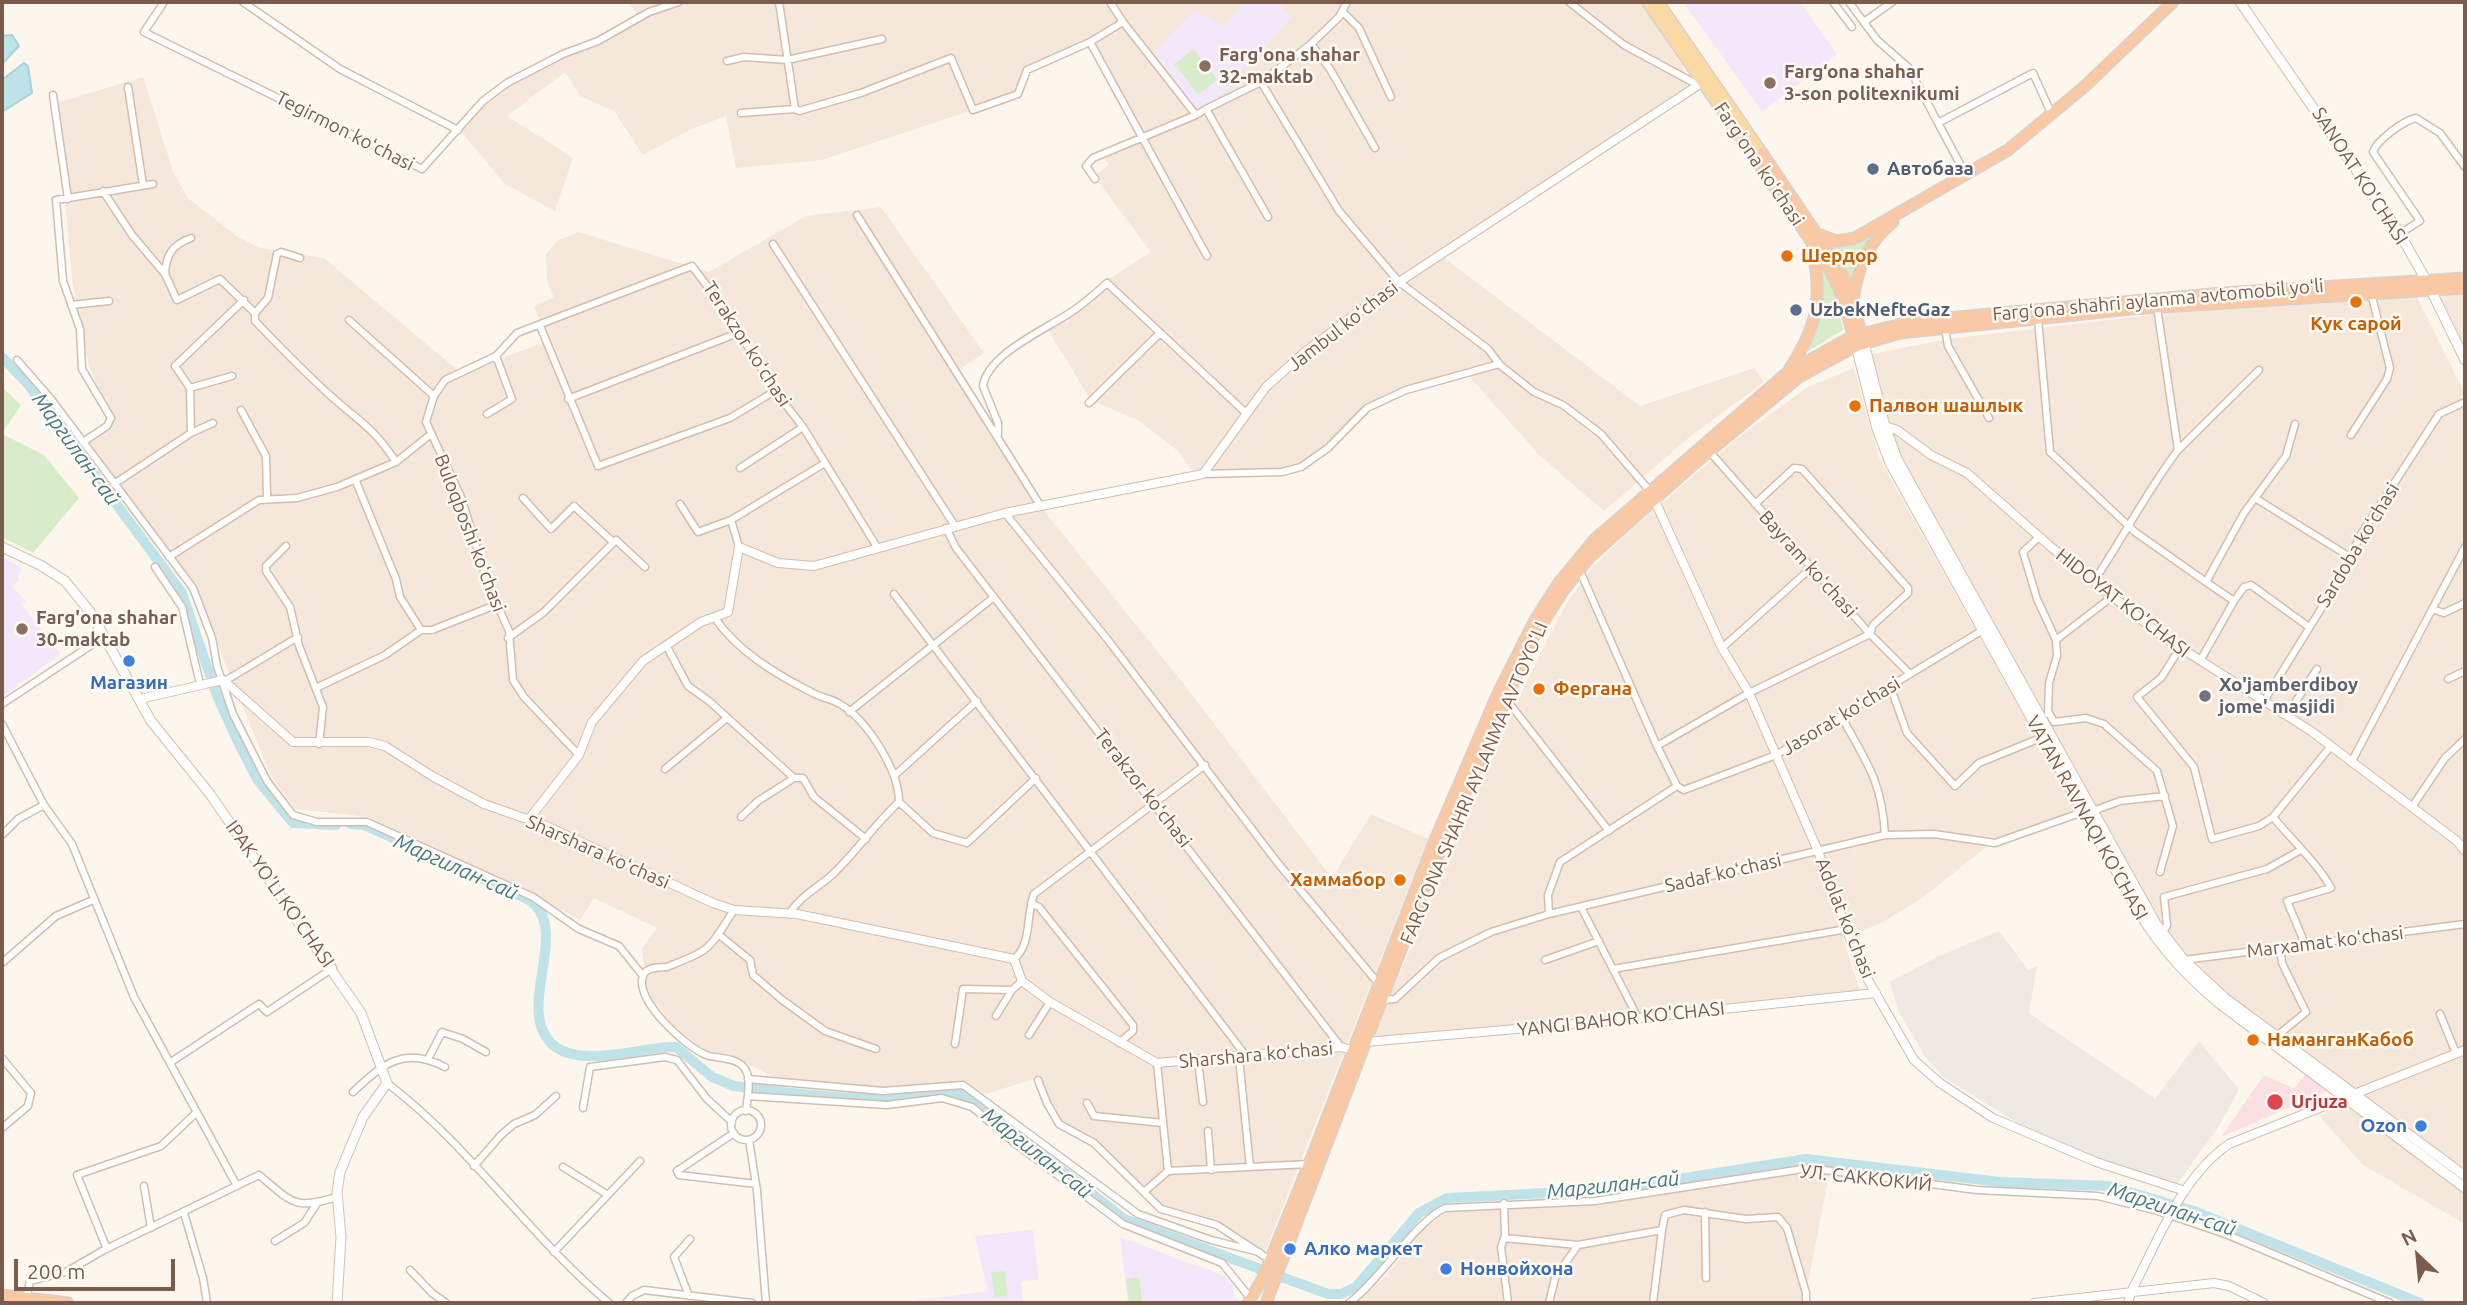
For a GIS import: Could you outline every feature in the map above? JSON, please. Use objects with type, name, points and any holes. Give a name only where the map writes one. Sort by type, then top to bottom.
[{"type":"highway","points":[[1788,372],[1805,344],[1817,313],[1819,283],[1814,236],[1850,240],[1914,206],[2008,150],[2052,115],[2173,2]]},
{"type":"highway","name":"Fargʻona koʻchasi","points":[[1759,156],[1814,236],[1837,264],[1853,302],[1859,340]]},
{"type":"highway","points":[[1853,302],[1864,257],[1885,229],[1914,206]]},
{"type":"highway","name":"Fargʻona koʻchasi","points":[[1814,236],[1859,340]]},
{"type":"highway","name":"Fargʻona shahri aylanma avtomobil yoʻli","points":[[1859,340],[1945,328],[2157,307],[2371,293],[2465,278]]},
{"type":"highway","name":"Fargʻona shahri aylanma avtomobil yoʻli","points":[[1859,340],[1914,321],[2044,308],[2428,284],[2465,288]]},
{"type":"highway","name":"FARG‘ONA SHAHRI AYLANMA AVTOYO‘LI","points":[[1275,1263],[1382,1000],[1499,691],[1544,605],[1584,551],[1788,372],[1859,340]]},
{"type":"highway","name":"FARG‘ONA SHAHRI AYLANMA AVTOYO‘LI","points":[[1275,1263],[1347,1049],[1458,799],[1541,624],[1579,570],[1652,494],[1710,452],[1800,377],[1859,340]]},
{"type":"highway","points":[[1250,1302],[1275,1263]]},
{"type":"highway","points":[[1266,1303],[1272,1288],[1275,1263]]},
{"type":"highway","points":[[2,1295],[68,1303]]},
{"type":"main road","name":"Fargʻona koʻchasi","points":[[1647,2],[1700,84],[1759,156]]},
{"type":"main road","name":"Fargʻona koʻchasi","points":[[1658,2],[1759,156]]},
{"type":"main road","name":"SANOAT KO'CHASI","points":[[2240,2],[2322,117],[2399,234],[2428,284],[2465,360]]},
{"type":"main road","name":"VATAN RAVNAQI KO'CHASI","points":[[1859,340],[1897,459],[2046,716],[2080,796]]},
{"type":"main road","name":"VATAN RAVNAQI KO'CHASI","points":[[1859,340],[1877,429],[1890,463],[2043,737],[2080,796],[2149,929],[2172,960],[2220,1004],[2465,1188]]},
{"type":"main road","name":"IPAK YO'LI KO'CHASI","points":[[2,547],[65,580],[105,636],[151,721],[210,794],[361,1013],[387,1083]]},
{"type":"main road","name":"VATAN RAVNAQI KO'CHASI","points":[[2088,811],[2163,933],[2184,960],[2225,998],[2465,1175]]},
{"type":"main road","points":[[337,1303],[341,1237],[337,1197],[340,1172],[363,1117],[387,1083]]},
{"type":"street","name":"Tegirmon koʻchasi","points":[[164,2],[144,32],[422,169],[458,130]]},
{"type":"street","points":[[243,2],[340,69],[458,130],[483,101],[506,83],[564,54],[598,41],[649,12],[679,2]]},
{"type":"street","points":[[779,2],[794,109]]},
{"type":"street","points":[[1110,2],[1196,115]]},
{"type":"street","points":[[1095,179],[1087,169],[1088,162],[1196,115],[1261,82],[1311,44],[1343,12],[1347,2]]},
{"type":"street","points":[[1569,2],[1624,45],[1700,84]]},
{"type":"street","points":[[1833,2],[1852,27]]},
{"type":"street","points":[[1849,2],[1877,40],[1909,68],[1966,175]]},
{"type":"street","points":[[1864,22],[1892,2]]},
{"type":"street","points":[[1343,12],[1359,28],[1391,97]]},
{"type":"street","points":[[741,113],[794,109],[799,111],[860,93],[951,58],[973,110],[1017,94],[1027,70],[1090,42],[1123,22]]},
{"type":"street","points":[[727,61],[744,57],[788,60],[882,39]]},
{"type":"street","points":[[1090,42],[1207,256]]},
{"type":"street","points":[[1311,44],[1330,69],[1375,148]]},
{"type":"street","points":[[1938,123],[2033,73],[2052,115]]},
{"type":"street","points":[[1261,82],[1339,211],[1399,282],[1488,349],[1499,364],[1534,392],[1563,405],[1601,434],[1652,494]]},
{"type":"street","name":"Jambul koʻchasi","points":[[1203,474],[1266,387],[1306,351],[1399,282],[1700,84]]},
{"type":"street","points":[[128,87],[143,185]]},
{"type":"street","points":[[53,95],[68,199]]},
{"type":"street","points":[[1206,109],[1268,217]]},
{"type":"street","points":[[2399,234],[2420,221],[2373,148],[2408,120],[2416,118],[2440,133],[2465,167]]},
{"type":"street","points":[[83,442],[107,426],[111,418],[82,369],[80,329],[63,281],[56,200],[153,184]]},
{"type":"street","points":[[103,191],[132,235],[165,274],[177,300],[181,301],[220,279],[255,313],[255,321],[334,399],[371,427],[396,462]]},
{"type":"street","points":[[857,215],[1040,505]]},
{"type":"street","points":[[165,274],[170,252],[180,242],[191,237]]},
{"type":"street","name":"Terakzor koʻchasi","points":[[774,244],[950,527],[956,548],[1347,1049]]},
{"type":"street","points":[[255,313],[268,298],[277,254],[281,252],[300,258]]},
{"type":"street","name":"Terakzor koʻchasi","points":[[496,356],[517,333],[692,266],[699,271],[775,391],[803,427],[877,547]]},
{"type":"street","points":[[998,435],[999,423],[983,386],[993,365],[1006,353],[1078,308],[1107,283],[1247,414]]},
{"type":"street","points":[[2351,435],[2387,379],[2390,368],[2371,293]]},
{"type":"street","points":[[191,433],[190,388],[176,368],[177,363],[244,300]]},
{"type":"street","points":[[71,305],[108,301]]},
{"type":"street","points":[[2157,307],[2178,450]]},
{"type":"street","points":[[2038,318],[2050,452],[2130,527],[2234,601]]},
{"type":"street","points":[[349,320],[434,396],[445,380],[496,356],[512,398],[487,414]]},
{"type":"street","points":[[540,326],[596,464],[601,467],[730,418],[775,391]]},
{"type":"street","points":[[1945,328],[1948,346],[1989,418]]},
{"type":"street","points":[[568,399],[738,333]]},
{"type":"street","points":[[1089,403],[1104,392],[1159,334]]},
{"type":"street","points":[[17,360],[83,442],[193,588],[208,627],[233,714],[267,781],[293,815],[317,822],[367,822],[533,897],[579,929],[620,946],[643,976]]},
{"type":"street","points":[[739,547],[778,563],[814,566],[979,519],[1040,505],[1203,474],[1282,472],[1301,467],[1328,448],[1367,408],[1406,390],[1499,364]]},
{"type":"street","points":[[2094,581],[2130,527],[2152,484],[2178,450],[2259,370]]},
{"type":"street","points":[[190,388],[232,376]]},
{"type":"street","name":"Buloqboshi koʻchasi","points":[[434,396],[426,422],[461,497],[488,584],[509,631],[513,680],[524,697],[579,755]]},
{"type":"street","name":"Sardoba koʻchasi","points":[[2264,701],[2360,536],[2439,414],[2465,402]]},
{"type":"street","points":[[241,410],[266,456],[267,497]]},
{"type":"street","points":[[114,484],[191,433],[213,423]]},
{"type":"street","points":[[2206,582],[2255,498],[2286,456],[2295,424]]},
{"type":"street","name":"HIDOYAT KO'CHASI","points":[[1885,426],[1897,430],[1931,455],[1967,473],[2039,537],[2180,648],[2287,715],[2457,841],[2465,851]]},
{"type":"street","points":[[740,467],[803,427]]},
{"type":"street","points":[[169,557],[267,497],[306,496],[355,479],[396,462],[431,434]]},
{"type":"street","name":"Bayram koʻchasi","points":[[1710,452],[1870,634],[1910,674]]},
{"type":"street","points":[[680,504],[698,532],[731,520],[825,463]]},
{"type":"street","points":[[1657,746],[1749,693],[1870,634],[1873,625],[1909,590],[1798,467],[1755,504]]},
{"type":"street","points":[[355,479],[396,579],[400,597],[421,630]]},
{"type":"street","name":"Adolat koʻchasi","points":[[1652,494],[1722,648],[1749,693],[1818,851],[1860,966],[1914,1060],[1940,1083],[1993,1118],[2096,1162],[2185,1191]]},
{"type":"street","points":[[523,498],[551,529],[574,506],[613,542]]},
{"type":"street","points":[[2255,498],[2350,557]]},
{"type":"street","points":[[1005,513],[1205,765],[1285,872],[1378,983]]},
{"type":"street","points":[[528,819],[579,755],[592,722],[643,661],[714,617],[728,612],[739,547],[731,520]]},
{"type":"street","points":[[2039,537],[2024,549],[2023,555],[2030,569],[2037,598],[2056,640],[2057,656],[2049,683],[2046,716],[2054,722],[2091,719],[2115,731],[2157,771],[2173,826],[2160,872]]},
{"type":"street","points":[[508,638],[544,612],[613,542],[619,540],[645,567]]},
{"type":"street","points":[[286,546],[266,566],[266,571],[290,607],[323,707],[319,744]]},
{"type":"street","points":[[2351,761],[2465,547]]},
{"type":"street","points":[[155,567],[181,607],[200,684]]},
{"type":"street","points":[[1722,648],[1811,568]]},
{"type":"street","points":[[1579,570],[1677,786]]},
{"type":"street","points":[[2200,661],[2234,601],[2245,587],[2251,585],[2309,627]]},
{"type":"street","points":[[894,594],[1091,849],[1243,1058],[1250,1167]]},
{"type":"street","points":[[2056,640],[2113,596]]},
{"type":"street","points":[[849,712],[931,644],[994,597]]},
{"type":"street","points":[[2432,609],[2444,613],[2465,603]]},
{"type":"street","points":[[316,688],[385,655],[421,630],[432,630],[498,604]]},
{"type":"street","points":[[714,617],[732,640],[775,673],[841,704],[884,749],[894,776],[899,802],[933,833],[967,844],[1037,778]]},
{"type":"street","name":"Jasorat koʻchasi","points":[[1549,914],[1548,895],[1560,862],[1677,786],[1684,790],[1776,755],[1983,630]]},
{"type":"street","points":[[2,704],[105,636]]},
{"type":"street","points":[[140,699],[223,680],[298,637]]},
{"type":"street","points":[[666,645],[688,686],[794,778]]},
{"type":"street","points":[[2180,648],[2161,677],[2137,697],[2194,767],[2212,839],[2259,826],[2273,817],[2330,746]]},
{"type":"street","points":[[2287,715],[2317,669]]},
{"type":"street","points":[[2448,679],[2465,671]]},
{"type":"street","name":"Sharshara koʻchasi","points":[[223,680],[293,742],[368,742],[385,746],[432,776],[484,804],[528,819],[689,894],[734,910],[789,914],[1014,959]]},
{"type":"street","points":[[1890,686],[1907,733],[1955,786],[1979,762],[2043,737]]},
{"type":"street","points":[[1506,699],[1609,831]]},
{"type":"street","points":[[894,776],[977,701]]},
{"type":"street","points":[[1841,716],[1878,786],[1883,800],[1885,835]]},
{"type":"street","points":[[665,769],[727,718]]},
{"type":"street","points":[[2,724],[44,805],[72,844],[134,997],[237,1186]]},
{"type":"street","points":[[2412,807],[2445,758],[2465,739]]},
{"type":"street","points":[[996,1016],[1012,990],[1022,981],[1014,959],[1024,949],[1034,894],[1205,765]]},
{"type":"street","points":[[741,817],[758,801],[794,778],[803,778],[814,797],[866,839]]},
{"type":"street","name":"Sadaf koʻchasi","points":[[1382,1000],[1395,999],[1439,958],[1458,946],[1549,914],[1885,835],[1934,834],[1995,843],[2120,801],[2165,796]]},
{"type":"street","points":[[789,914],[810,889],[833,874],[899,802]]},
{"type":"street","points":[[2,835],[18,819],[44,805]]},
{"type":"street","points":[[2273,817],[2300,851],[2324,875],[2331,888],[2287,901],[2305,944]]},
{"type":"street","points":[[2163,933],[2167,925],[2164,897],[2267,869],[2300,851]]},
{"type":"street","points":[[2,963],[56,916],[93,900]]},
{"type":"street","points":[[1031,903],[1039,907],[1133,1025],[1133,1031],[1119,1043]]},
{"type":"street","points":[[1581,907],[1638,1018]]},
{"type":"street","points":[[734,910],[702,952],[668,967],[656,966],[643,976],[641,982],[649,1000],[670,1029],[705,1055],[740,1063],[748,1073],[747,1111]]},
{"type":"street","name":"Marxamat koʻchasi","points":[[2184,960],[2465,924]]},
{"type":"street","points":[[1613,969],[1847,929]]},
{"type":"street","points":[[718,934],[750,961],[758,979],[792,1007],[825,1031],[876,1049]]},
{"type":"street","points":[[1545,960],[1599,941]]},
{"type":"street","points":[[2277,1036],[2306,1012],[2282,963],[2280,947]]},
{"type":"street","points":[[171,1062],[258,1004],[267,1012],[332,968]]},
{"type":"street","name":"Sharshara koʻchasi","points":[[1022,981],[1050,1002],[1157,1063],[1347,1049]]},
{"type":"street","points":[[955,1044],[963,989],[1012,990]]},
{"type":"street","name":"YANGI BAHOR KO'CHASI","points":[[1365,1042],[1638,1018],[1876,993]]},
{"type":"street","points":[[1029,1035],[1050,1002]]},
{"type":"street","points":[[2128,1303],[2132,1290],[2171,1216],[2207,1161],[2229,1144],[2461,1052],[2440,1014]]},
{"type":"street","points":[[428,1059],[442,1032],[463,1039],[486,1052]]},
{"type":"street","points":[[353,1092],[383,1068],[405,1055],[428,1059],[445,1067]]},
{"type":"street","points":[[583,1108],[590,1067],[665,1057],[677,1060],[707,1098],[732,1122],[734,1133],[740,1139],[749,1140],[759,1132],[761,1123],[756,1114],[747,1111],[737,1114],[732,1122]]},
{"type":"street","points":[[2,1058],[31,1093],[28,1106],[2,1128]]},
{"type":"street","points":[[1198,1061],[1203,1102]]},
{"type":"street","points":[[1157,1063],[1168,1171]]},
{"type":"street","points":[[748,1079],[883,1091],[963,1085],[1138,1214],[1210,1240],[1259,1252]]},
{"type":"street","points":[[1038,1080],[1059,1124],[1094,1143],[1167,1212],[1217,1225],[1275,1263]]},
{"type":"street","points":[[387,1083],[421,1109],[554,1252],[609,1303]]},
{"type":"street","points":[[474,1166],[514,1124],[535,1115],[556,1096]]},
{"type":"street","points":[[748,1096],[887,1105],[942,1098],[972,1107],[1013,1142],[1123,1224],[1222,1263],[1250,1302]]},
{"type":"street","points":[[1087,1102],[1094,1116],[1164,1123]]},
{"type":"street","points":[[107,1249],[77,1175],[161,1146],[197,1112]]},
{"type":"street","points":[[1208,1131],[1212,1170]]},
{"type":"street","points":[[734,1133],[677,1171],[679,1175],[756,1184]]},
{"type":"street","points":[[749,1140],[756,1184],[766,1303]]},
{"type":"street","points":[[554,1252],[640,1161]]},
{"type":"street","points":[[1144,1192],[1168,1171],[1308,1164]]},
{"type":"street","points":[[563,1167],[608,1195]]},
{"type":"street","name":"УЛ. САККОКИЙ","points":[[1349,1303],[1372,1285],[1436,1212],[1456,1205],[1595,1200],[1809,1168],[1977,1190],[2098,1196],[2171,1216],[2240,1240],[2390,1303]]},
{"type":"street","points":[[26,1298],[30,1281],[66,1272],[107,1249],[259,1175],[296,1204],[304,1206],[337,1197]]},
{"type":"street","points":[[145,1186],[151,1228]]},
{"type":"street","points":[[275,1241],[304,1223],[318,1202]]},
{"type":"street","points":[[1504,1203],[1501,1256],[1508,1303]]},
{"type":"street","points":[[1653,1303],[1665,1215],[1671,1212],[1705,1212],[1746,1219],[1782,1219],[1802,1279],[1806,1303]]},
{"type":"street","points":[[1705,1212],[1706,1278]]},
{"type":"street","points":[[184,1213],[203,1278],[207,1303]]},
{"type":"street","points":[[1504,1238],[1578,1245],[1662,1230]]},
{"type":"street","points":[[689,1296],[674,1257],[690,1239]]},
{"type":"street","points":[[1549,1303],[1555,1278],[1578,1245]]},
{"type":"street","points":[[410,1270],[446,1303]]},
{"type":"street","points":[[2034,1303],[2132,1290],[2222,1283],[2264,1303]]},
{"type":"street","points":[[626,1303],[632,1296],[644,1290],[752,1303]]},
{"type":"shaded area","points":[[628,2],[1639,2],[1682,65],[1688,88],[1439,254],[1640,406],[1754,368],[1764,382],[1692,435],[1604,511],[1540,456],[1468,375],[1408,391],[1369,408],[1302,469],[1194,473],[1178,451],[1139,421],[1090,399],[1048,330],[1106,281],[1151,252],[1094,176],[1109,165],[1102,155],[1138,138],[1091,42],[1024,68],[1018,93],[976,109],[822,160],[736,168],[726,116],[689,130],[643,155],[614,111],[580,96],[565,72],[507,116],[573,158],[555,211],[505,184],[459,129],[483,101],[506,83],[597,39],[637,14]]},
{"type":"shaded area","name":"Farg'ona shahar 32-maktab","points":[[1242,2],[1284,2],[1281,7],[1292,16],[1263,51],[1231,79],[1230,88],[1198,111],[1154,53],[1194,10],[1224,27]]},
{"type":"shaded area","name":"Farg‘ona shahar 3-son politexnikumi","points":[[1683,2],[1800,2],[1837,54],[1762,112]]},
{"type":"shaded area","points":[[143,77],[174,174],[189,199],[238,237],[260,248],[324,258],[461,373],[548,341],[534,306],[554,297],[547,281],[546,254],[557,241],[578,232],[709,272],[806,216],[881,207],[984,353],[960,369],[1049,517],[1183,683],[1332,878],[1371,814],[1428,839],[1264,1254],[1218,1224],[1164,1212],[1092,1143],[1060,1127],[1037,1078],[986,1094],[957,1082],[897,1089],[782,1081],[740,1060],[707,1053],[673,1025],[651,998],[647,986],[642,949],[657,928],[594,898],[580,920],[517,886],[468,868],[368,817],[295,809],[270,774],[194,586],[89,442],[114,422],[89,366],[72,280],[57,103]]},
{"type":"shaded area","points":[[2465,288],[2465,352],[2437,289]]},
{"type":"shaded area","points":[[2417,297],[2465,394],[2465,1170],[2175,956],[1893,449],[1867,355],[1948,339],[2159,314]]},
{"type":"shaded area","points":[[1854,368],[1879,458],[2078,812],[1986,847],[1921,899],[1883,922],[1843,939],[1860,991],[1696,1010],[1383,1038],[1374,1033],[1528,678],[1567,602],[1592,568],[1635,526],[1734,441],[1806,388]]},
{"type":"shaded area","name":"Farg'ona shahar 30-maktab","points":[[2,557],[22,568],[17,577],[19,579],[12,586],[26,601],[22,605],[61,654],[2,697]]},
{"type":"shaded area","points":[[1999,931],[2028,970],[2037,966],[2029,1013],[2155,1099],[2199,1041],[2239,1089],[2217,1129],[2177,1184],[2076,1151],[2021,1125],[1943,1077],[1924,1055],[1898,1010],[1890,982],[1939,956]]},
{"type":"shaded area","name":"Urjuza","points":[[2306,1073],[2330,1090],[2221,1137],[2264,1075],[2294,1089]]},
{"type":"shaded area","points":[[2342,1099],[2465,1192],[2465,1224],[2363,1165],[2320,1117]]},
{"type":"shaded area","points":[[1806,1173],[1829,1175],[1804,1303],[1355,1303],[1383,1279],[1424,1229],[1444,1214],[1459,1209],[1667,1193]]},
{"type":"shaded area","points":[[1033,1230],[1039,1280],[1021,1281],[1023,1303],[918,1303],[918,1300],[988,1291],[975,1236]]},
{"type":"shaded area","points":[[1120,1237],[1224,1276],[1233,1285],[1234,1297],[1241,1301],[1128,1303]]},
{"type":"green space","points":[[1194,49],[1217,80],[1198,94],[1174,64]]},
{"type":"green space","points":[[1876,230],[1858,261],[1851,281],[1832,245],[1856,243]]},
{"type":"green space","points":[[1822,263],[1835,293],[1843,330],[1805,353],[1822,309]]},
{"type":"green space","points":[[2,387],[21,405],[2,433]]},
{"type":"green space","points":[[2,434],[44,455],[79,498],[33,553],[2,537]]},
{"type":"green space","points":[[1005,1271],[1008,1296],[994,1297],[991,1272]]},
{"type":"green space","points":[[1139,1277],[1142,1302],[1129,1303],[1126,1279]]},
{"type":"water","points":[[12,35],[19,46],[2,64],[2,36]]},
{"type":"water","points":[[24,63],[28,66],[32,93],[2,112],[2,80]]},
{"type":"waterway","name":"Маргилан-сай","points":[[2,357],[27,383],[182,593],[217,696],[257,779],[293,823],[336,825]]},
{"type":"waterway","name":"Маргилан-сай","points":[[351,824],[364,825],[529,900],[541,913],[546,929],[538,1008],[541,1026],[550,1042],[562,1050],[576,1055],[593,1056],[676,1047],[712,1077],[734,1086],[792,1093],[871,1098],[942,1091],[963,1095],[973,1100],[1124,1219],[1328,1294],[1341,1294],[1356,1287],[1419,1213],[1447,1198],[1608,1190],[1806,1159],[2000,1182],[2109,1186],[2194,1211],[2420,1303]]},
{"type":"place","name":"Farg'ona shahar 32-maktab","points":[[1205,66]]},
{"type":"place","name":"Farg‘ona shahar 3-son politexnikumi","points":[[1770,83]]},
{"type":"place","name":"Автобаза","points":[[1873,169]]},
{"type":"place","name":"Шердор","points":[[1787,256]]},
{"type":"place","name":"Кук сарой","points":[[2356,302]]},
{"type":"place","name":"UzbekNefteGaz","points":[[1796,310]]},
{"type":"place","name":"Палвон шашлык","points":[[1855,406]]},
{"type":"place","name":"Farg'ona shahar 30-maktab","points":[[22,629]]},
{"type":"place","name":"Магазин","points":[[129,661]]},
{"type":"place","name":"Фергана","points":[[1539,689]]},
{"type":"place","name":"Xo'jamberdiboy jome' masjidi","points":[[2205,696]]},
{"type":"place","name":"Хаммабор","points":[[1400,880]]},
{"type":"place","name":"НаманганКабоб","points":[[2253,1040]]},
{"type":"place","name":"Urjuza","points":[[2275,1102]]},
{"type":"place","name":"Ozon","points":[[2421,1126]]},
{"type":"place","name":"Алко маркет","points":[[1290,1249]]},
{"type":"place","name":"Нонвойхона","points":[[1446,1269]]}]
